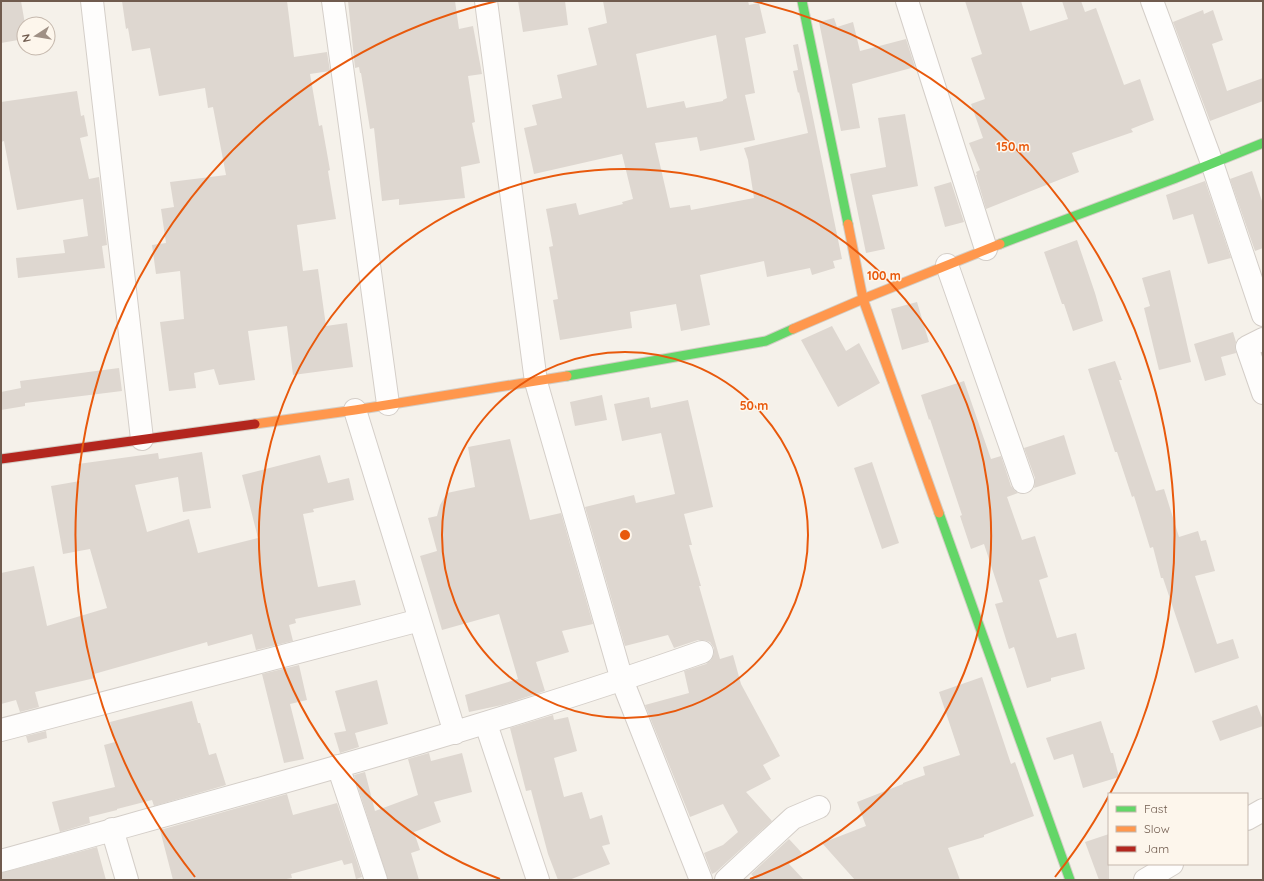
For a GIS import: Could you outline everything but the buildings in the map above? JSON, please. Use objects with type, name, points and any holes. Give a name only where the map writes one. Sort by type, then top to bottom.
[{"type":"street","points":[[92,1],[142,439]]},
{"type":"street","points":[[333,1],[388,404]]},
{"type":"street","points":[[486,1],[536,382],[622,680],[701,880]]},
{"type":"street","points":[[802,1],[863,299],[1070,880]]},
{"type":"street","points":[[907,1],[986,249]]},
{"type":"street","points":[[1152,1],[1212,163],[1263,315]]},
{"type":"street","points":[[1,459],[355,410],[536,382],[766,341],[863,299],[986,249],[1168,181],[1263,143]]},
{"type":"street","points":[[947,265],[1024,482]]},
{"type":"street","points":[[1263,339],[1247,346],[1263,393]]},
{"type":"street","points":[[355,410],[456,733]]},
{"type":"street","points":[[1,730],[420,620]]},
{"type":"street","points":[[1,861],[456,733],[622,680],[702,652]]},
{"type":"street","points":[[486,724],[538,880]]},
{"type":"street","points":[[338,766],[376,880]]},
{"type":"street","points":[[726,880],[793,818],[819,807]]},
{"type":"street","points":[[1248,818],[1263,810]]},
{"type":"street","points":[[112,829],[127,880]]},
{"type":"street","points":[[1145,880],[1170,865]]},
{"type":"traffic: fast","points":[[802,1],[848,224]]},
{"type":"traffic: fast","points":[[1000,244],[1176,178],[1263,143]]},
{"type":"traffic: fast","points":[[567,376],[766,341],[793,329]]},
{"type":"traffic: fast","points":[[939,513],[1070,880]]},
{"type":"traffic: slow","points":[[848,224],[863,299],[939,513]]},
{"type":"traffic: slow","points":[[793,329],[1000,244]]},
{"type":"traffic: slow","points":[[255,424],[355,410],[567,376]]},
{"type":"traffic: jam","points":[[1,459],[255,424]]}]
